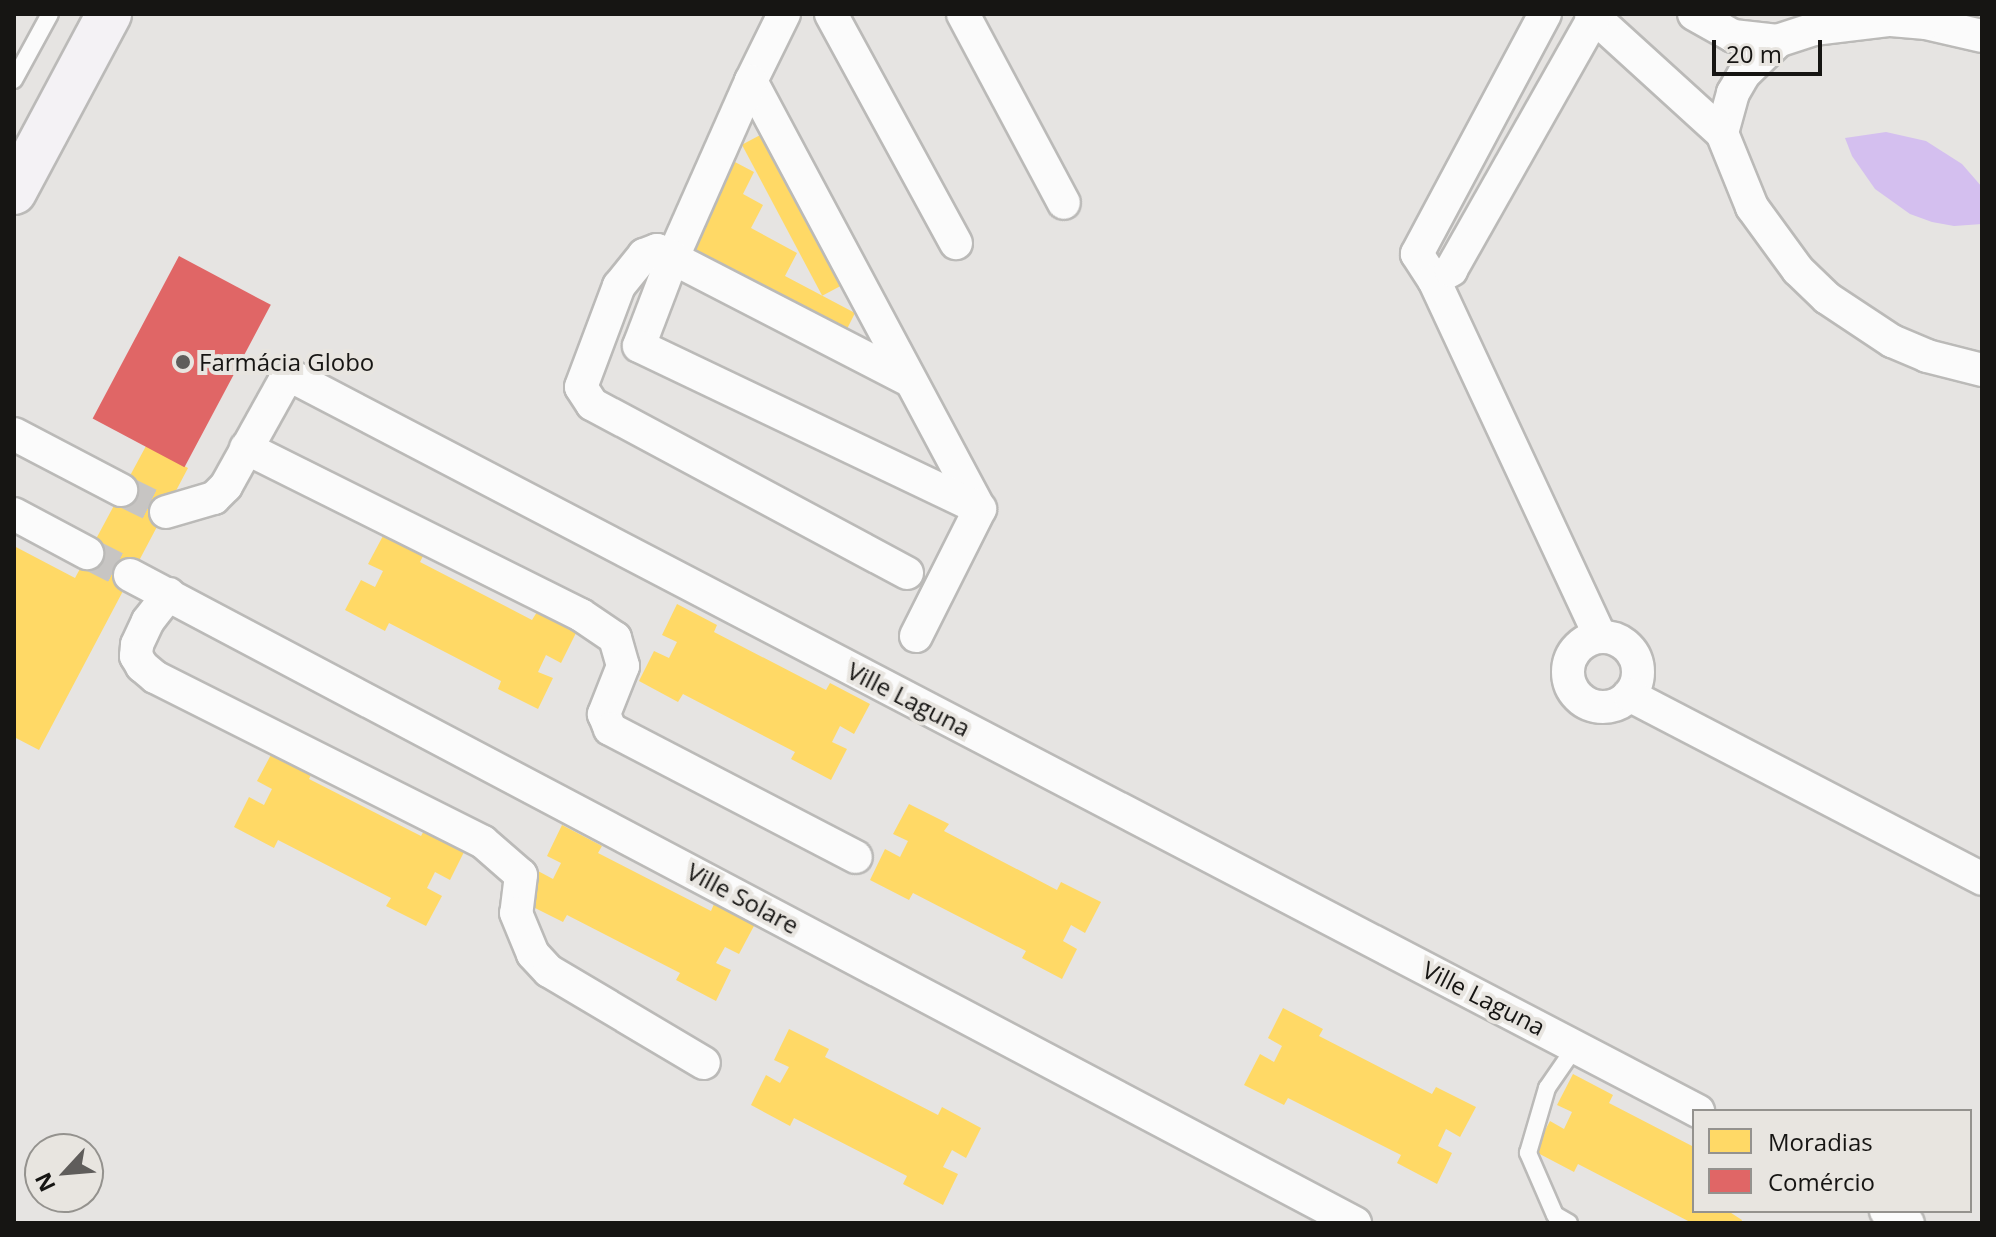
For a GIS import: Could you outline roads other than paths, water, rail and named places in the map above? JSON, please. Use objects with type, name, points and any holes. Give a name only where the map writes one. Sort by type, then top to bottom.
[{"type":"main road","points":[[14,192],[109,14]]},
{"type":"street","points":[[784,14],[673,257],[639,346],[980,509]]},
{"type":"street","points":[[831,14],[956,243]]},
{"type":"street","points":[[963,14],[1064,203]]},
{"type":"street","points":[[1545,14],[1417,254],[1434,280],[1600,636]]},
{"type":"street","points":[[1694,14],[1733,36],[1778,41],[1814,29],[1888,20],[1926,23],[1982,36]]},
{"type":"street","points":[[1434,280],[1451,270],[1593,16],[1722,133],[1752,207],[1798,270],[1827,298],[1892,341],[1927,356],[1982,370]]},
{"type":"street","points":[[1722,133],[1733,93],[1744,74],[1778,41]]},
{"type":"street","points":[[751,81],[980,509]]},
{"type":"street","points":[[1474,148],[1509,168]]},
{"type":"street","points":[[907,573],[592,404],[581,387],[619,286],[644,255],[657,250],[909,380]]},
{"type":"street","name":"Ville Laguna","points":[[166,512],[214,498],[226,486],[284,382],[297,379],[1694,1109]]},
{"type":"street","points":[[14,434],[121,490]]},
{"type":"street","points":[[246,448],[581,615],[615,638],[623,666],[604,714],[610,729],[856,857]]},
{"type":"street","points":[[916,636],[980,509]]},
{"type":"street","points":[[14,514],[87,553]]},
{"type":"street","name":"Ville Solare","points":[[130,575],[1355,1223]]},
{"type":"street","points":[[169,594],[148,621],[137,645],[136,656],[155,677],[483,842],[521,875],[516,913],[533,954],[549,971],[704,1063]]},
{"type":"street","points":[[1600,636],[1613,638],[1634,656],[1638,669],[1629,695],[1619,704],[1605,707],[1580,698],[1571,688],[1567,675],[1569,660],[1586,640],[1600,636]]},
{"type":"street","points":[[1629,695],[1982,879]]},
{"type":"street","points":[[1890,1213],[1908,1223]]},
{"type":"lane","points":[[14,80],[50,14]]},
{"type":"lane","points":[[1569,1223],[1555,1215],[1528,1153],[1547,1088],[1576,1046]]},
{"type":"tunnel","points":[[121,490],[166,512]]},
{"type":"tunnel","points":[[87,553],[130,575]]},
{"type":"place","name":"Farmácia Globo","points":[[183,362]]}]
